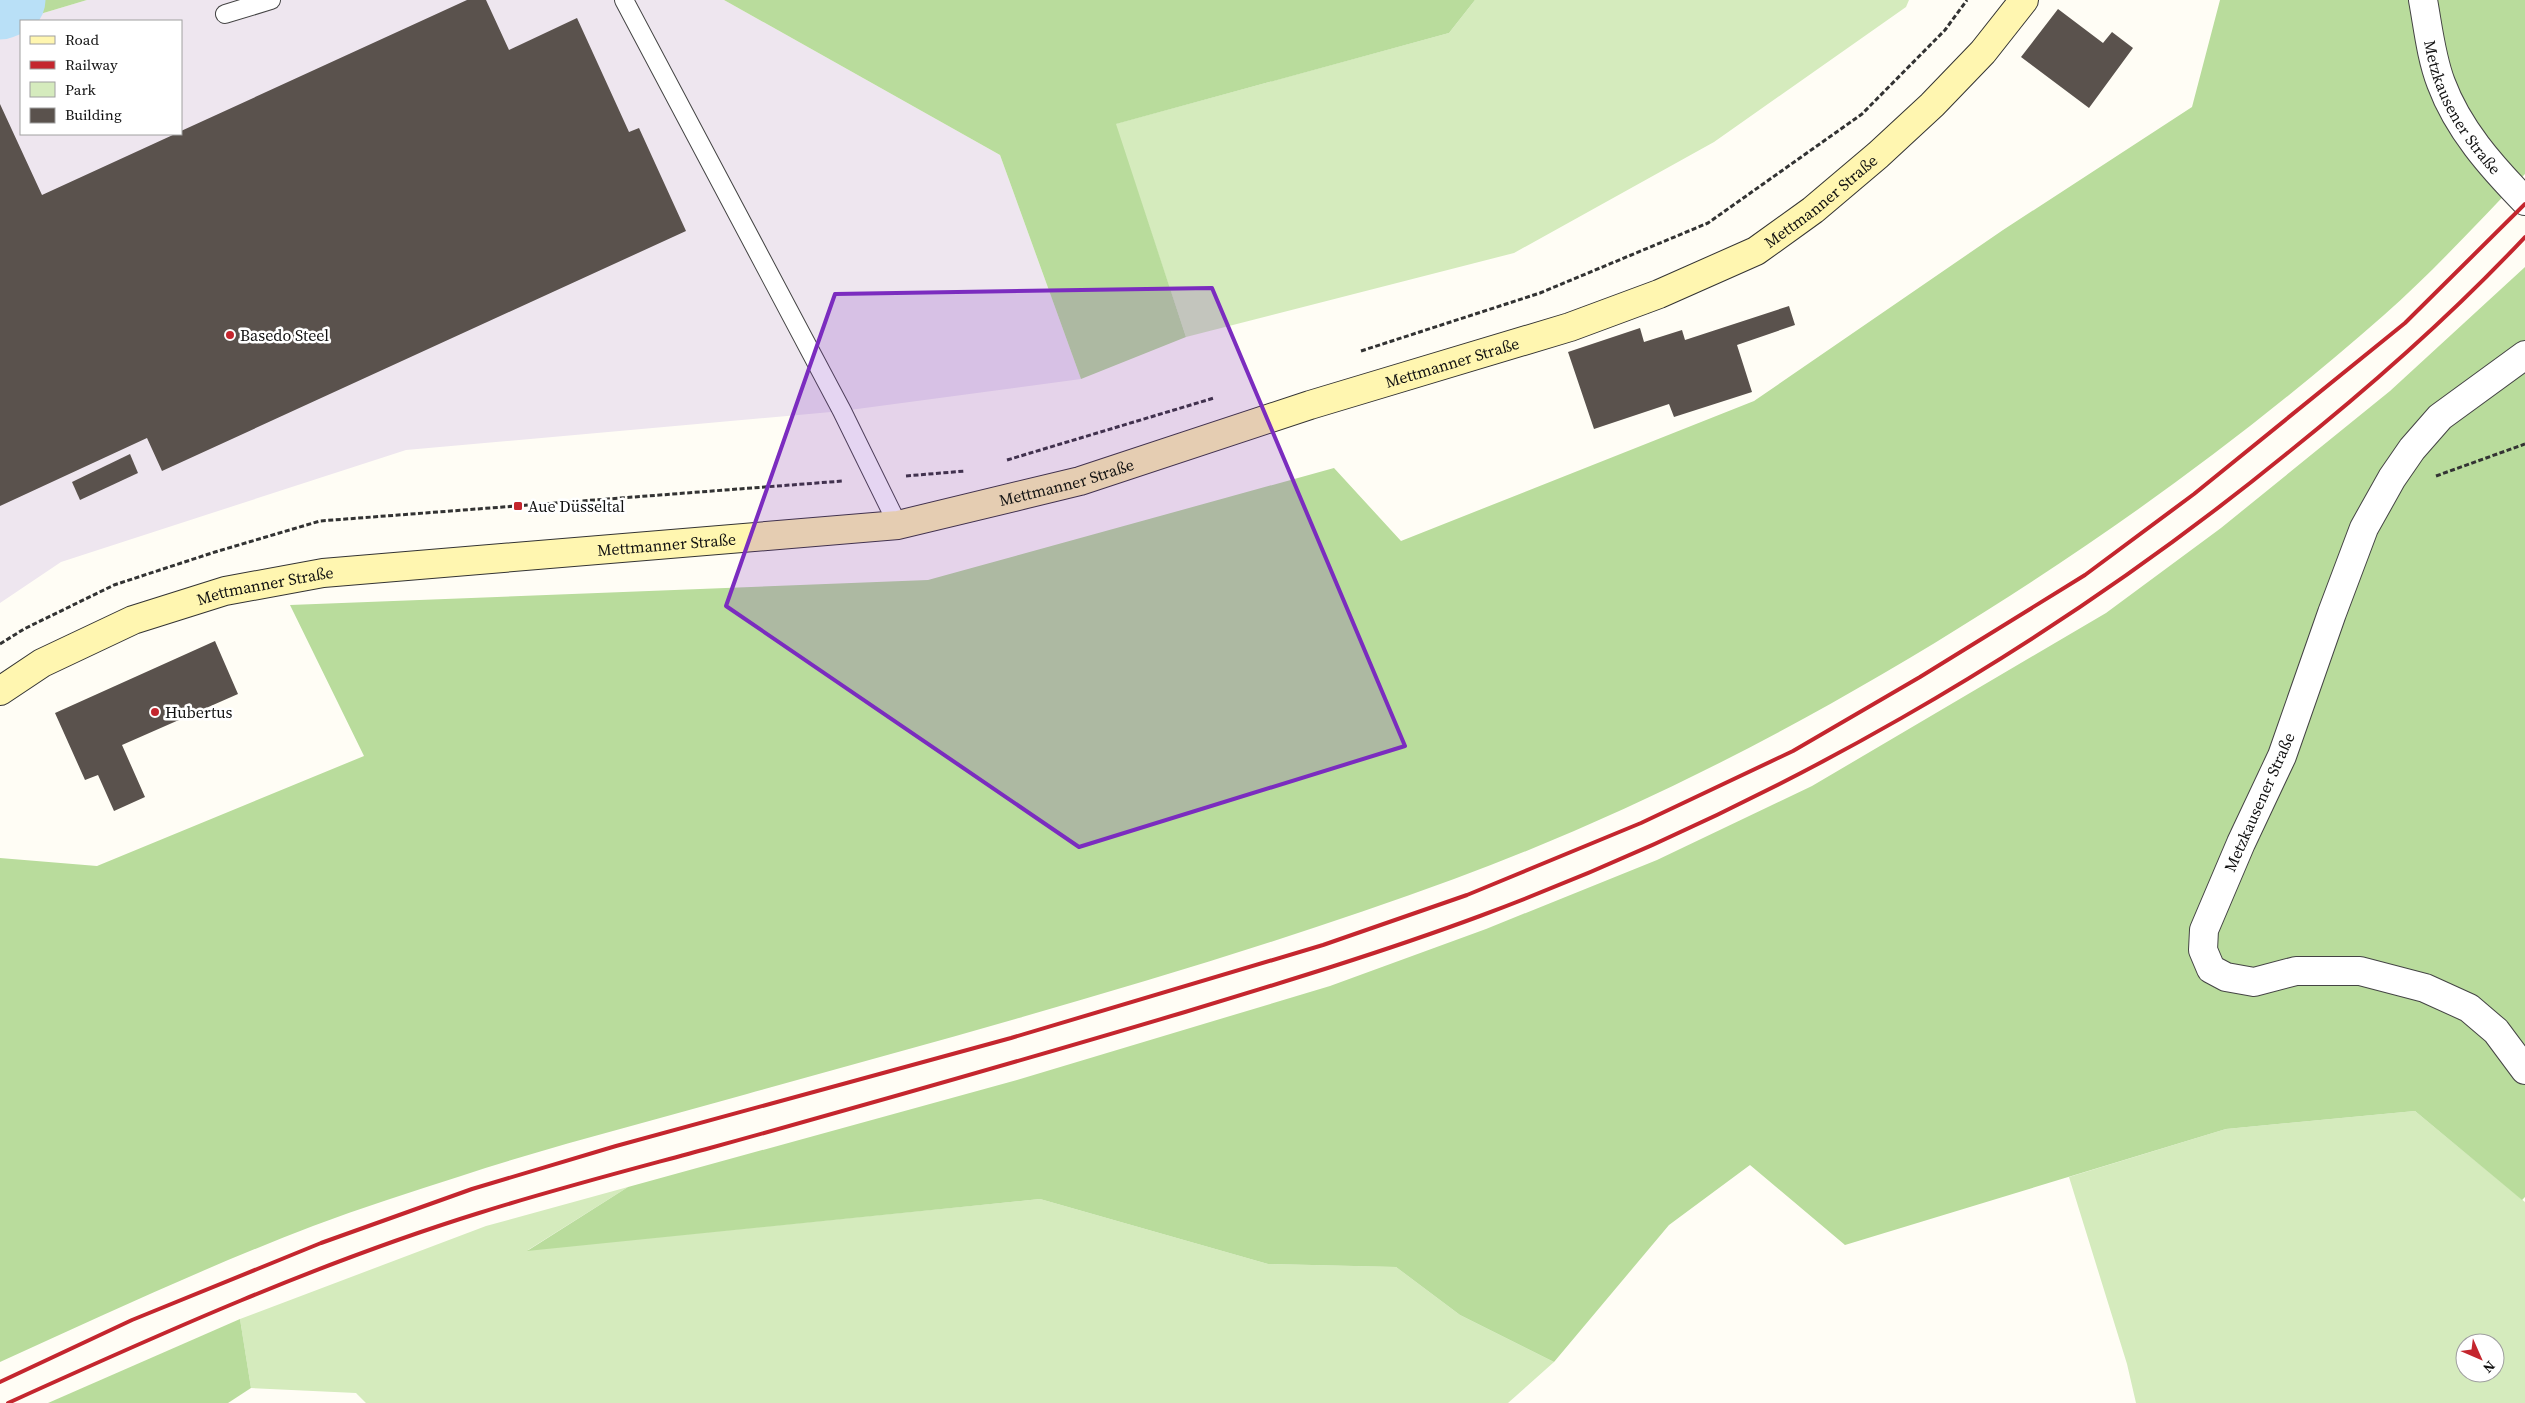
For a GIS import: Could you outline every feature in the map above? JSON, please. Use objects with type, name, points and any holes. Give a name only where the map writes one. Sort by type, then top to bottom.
[{"type":"main road","name":"Mettmanner Straße","points":[[0,691],[42,663],[133,620],[225,591],[314,574],[898,525],[1080,480],[1310,405],[1570,327],[1659,294],[1756,251],[1813,210],[1878,155],[1925,111],[1983,52],[2024,0]]},
{"type":"street","name":"Metzkausener Straße","points":[[2423,0],[2440,82],[2463,129],[2502,177],[2525,201]]},
{"type":"street","name":"Metzkausener Straße","points":[[2525,355],[2440,417],[2412,449],[2392,478],[2364,528],[2282,756],[2241,843],[2204,930],[2203,950],[2211,969],[2226,977],[2254,982],[2296,971],[2360,971],[2425,988],[2469,1008],[2496,1031],[2525,1070]]},
{"type":"lane","points":[[225,14],[271,0]]},
{"type":"lane","points":[[624,0],[876,479],[898,525]]},
{"type":"path","points":[[1355,353],[1540,293],[1708,224],[1862,114],[1945,30],[1967,0]]},
{"type":"path","points":[[1002,462],[1216,397]]},
{"type":"path","points":[[2392,478],[2437,476],[2525,444]]},
{"type":"path","points":[[0,644],[24,629],[114,585],[215,552],[320,522],[967,471]]},
{"type":"highlighted area","points":[[1212,288],[1405,746],[1079,847],[726,606],[835,294]]},
{"type":"shaded area","points":[[87,0],[724,0],[1000,155],[1081,379],[842,411],[406,450],[61,562],[0,603],[0,26],[20,20],[20,135],[182,135],[182,20],[20,20]]},
{"type":"green space","points":[[0,0],[87,0],[20,20],[0,26]]},
{"type":"green space","points":[[724,0],[1475,0],[1449,33],[1116,124],[1186,337],[1081,379],[1000,155]]},
{"type":"green space","points":[[1475,0],[1909,0],[1906,7],[1714,142],[1514,253],[1186,337],[1115,124],[1449,33]]},
{"type":"green space","points":[[2220,0],[2525,0],[2525,174],[2403,298],[2289,395],[2141,507],[1986,611],[1858,688],[1793,725],[1727,759],[1592,823],[1454,879],[1279,939],[1103,994],[568,1144],[386,1200],[313,1226],[233,1258],[0,1362],[0,858],[97,866],[364,756],[290,605],[928,580],[1334,468],[1401,541],[1754,401],[2003,230],[2192,107]]},
{"type":"green space","points":[[2525,267],[2525,1197],[2522,1200],[2415,1111],[2226,1129],[1845,1245],[1750,1165],[1669,1225],[1554,1362],[1460,1315],[1396,1267],[1268,1264],[1040,1199],[527,1251],[628,1187],[1017,1080],[1330,986],[1486,929],[1657,860],[1812,786],[2106,613],[2221,528],[2390,391]]},
{"type":"green space","points":[[2415,1111],[2525,1202],[2525,1403],[2136,1403],[2127,1364],[2069,1177],[2226,1129]]},
{"type":"green space","points":[[628,1187],[528,1250],[1040,1199],[1268,1264],[1396,1267],[1460,1315],[1554,1362],[1508,1403],[366,1403],[356,1393],[251,1388],[240,1319],[486,1226]]},
{"type":"green space","points":[[240,1319],[251,1388],[228,1403],[48,1403]]},
{"type":"building","name":"Basedo Steel","points":[[467,0],[486,0],[509,50],[577,18],[629,132],[639,128],[686,231],[162,471],[147,438],[0,506],[0,104],[42,195],[173,135],[182,135],[182,131]]},
{"type":"building","points":[[2058,9],[2103,43],[2112,32],[2133,48],[2089,108],[2021,57]]},
{"type":"building","points":[[1789,306],[1795,325],[1737,345],[1752,392],[1674,417],[1669,404],[1594,429],[1568,352],[1640,328],[1644,342],[1682,330],[1685,340]]},
{"type":"building","points":[[130,454],[138,473],[80,500],[72,482]]},
{"type":"building","points":[[215,641],[238,694],[122,745],[145,797],[114,811],[98,775],[85,780],[55,713]]},
{"type":"waterway","points":[[0,4],[10,0]]},
{"type":"railway","points":[[0,1382],[132,1320],[321,1243],[472,1189],[616,1146],[1011,1038],[1323,945],[1467,895],[1641,823],[1793,751],[1920,677],[2085,575],[2194,494],[2405,323],[2525,204]]},
{"type":"railway","points":[[8,1403],[241,1300],[419,1233],[536,1196],[1066,1047],[1333,966],[1480,916],[1588,873],[1695,826],[1799,774],[1901,718],[2001,658],[2098,594],[2193,527],[2348,404],[2409,351],[2497,267],[2525,237]]},
{"type":"place","name":"Basedo Steel","points":[[230,335]]},
{"type":"place","name":"Aue Düsseltal","points":[[518,506]]},
{"type":"place","name":"Hubertus","points":[[155,712]]}]
